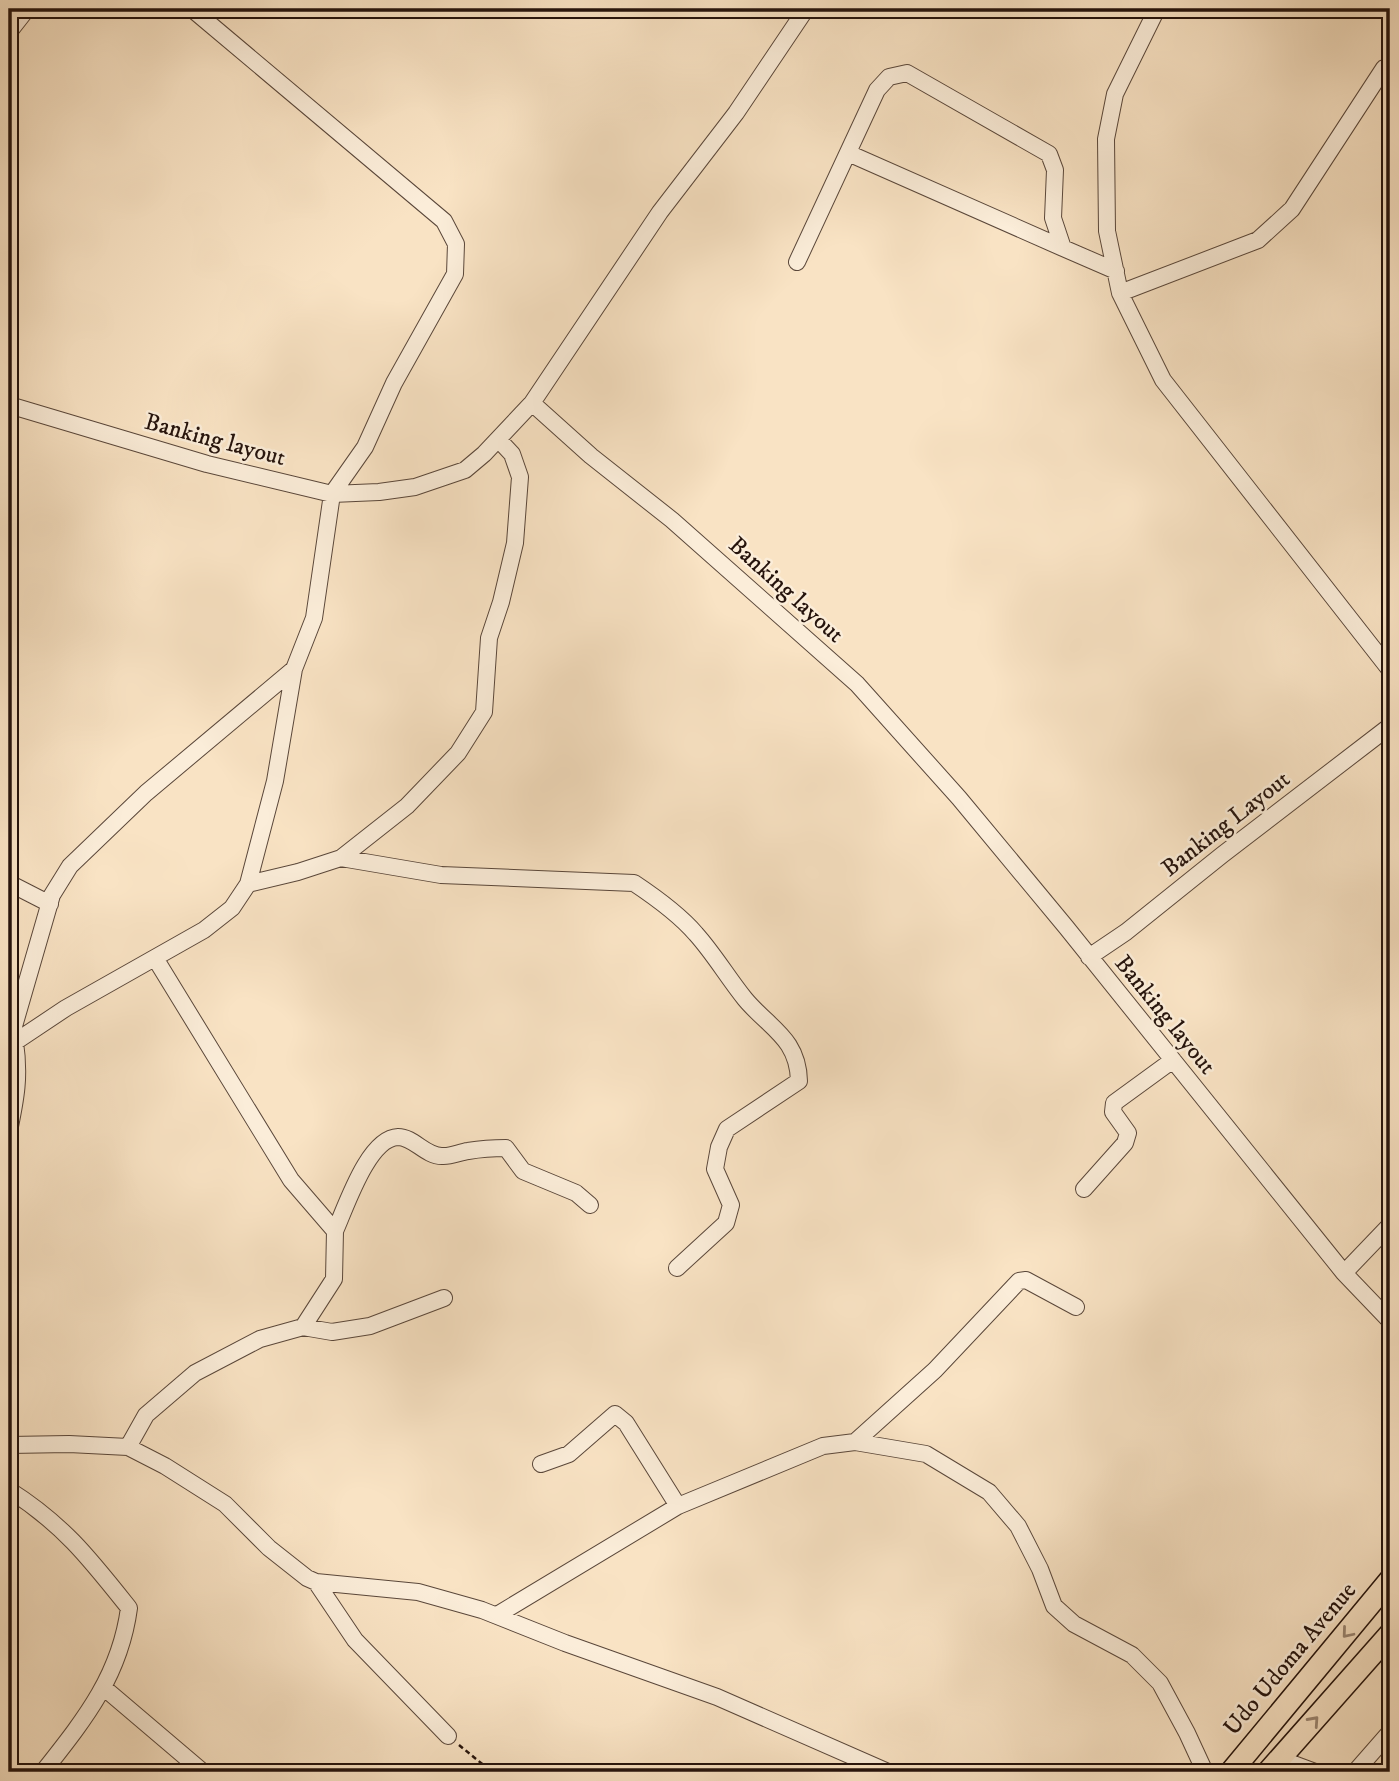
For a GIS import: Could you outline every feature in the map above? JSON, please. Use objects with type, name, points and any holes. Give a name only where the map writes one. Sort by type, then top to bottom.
[{"type":"main road","name":"Udo Udoma Avenue","points":[[1231,1772],[1390,1580]]},
{"type":"main road","points":[[1274,1766],[1390,1634]]},
{"type":"street","points":[[9,32],[27,9]]},
{"type":"street","points":[[11,1041],[204,930],[232,908],[248,884],[275,781],[294,669],[314,618],[332,494],[365,447],[394,383],[455,274],[456,244],[444,221],[192,9]]},
{"type":"street","points":[[532,403],[660,212],[736,113],[806,9]]},
{"type":"street","points":[[1157,9],[1115,94],[1106,139],[1107,231],[1120,293],[1163,380],[1390,670]]},
{"type":"street","points":[[1120,293],[1258,240],[1292,209],[1388,66]]},
{"type":"street","points":[[797,262],[877,90],[890,77],[907,73],[1049,154],[1055,170],[1053,218],[1063,248]]},
{"type":"street","points":[[848,153],[1115,271]]},
{"type":"street","name":"Banking layout","points":[[11,411],[206,464],[332,494],[379,492],[427,483],[465,470],[532,403],[590,456],[673,520],[857,684],[959,798],[1344,1273],[1390,1321]]},
{"type":"street","points":[[248,884],[341,858],[407,806],[458,753],[484,712],[489,638],[515,543],[520,477],[512,454],[498,439]]},
{"type":"street","points":[[9,1131],[19,1068],[11,1041],[52,895],[70,866],[146,793],[294,669]]},
{"type":"street","name":"Banking Layout","points":[[1089,957],[1126,932],[1390,726]]},
{"type":"street","points":[[341,858],[441,875],[634,883],[651,894],[696,933],[746,1001],[778,1029],[799,1063],[799,1081],[727,1129],[719,1147],[715,1169],[731,1205],[726,1223],[677,1268]]},
{"type":"street","points":[[9,883],[50,904]]},
{"type":"street","points":[[155,958],[291,1180],[335,1231]]},
{"type":"street","points":[[1084,1189],[1125,1143],[1128,1133],[1112,1112],[1114,1103],[1172,1060]]},
{"type":"street","points":[[303,1327],[334,1279],[335,1231],[374,1151],[387,1139],[400,1137],[443,1157],[468,1151],[506,1148],[523,1171],[576,1193],[590,1205]]},
{"type":"street","points":[[1344,1273],[1390,1225]]},
{"type":"street","points":[[855,1442],[935,1370],[1019,1281],[1026,1280],[1076,1307]]},
{"type":"street","points":[[128,1447],[146,1415],[195,1373],[260,1339],[303,1327],[332,1332],[370,1326],[444,1298]]},
{"type":"street","points":[[541,1464],[569,1454],[615,1414],[621,1416],[626,1423],[678,1506]]},
{"type":"street","points":[[497,1615],[678,1506],[823,1446],[855,1442],[926,1454],[989,1492],[1018,1526],[1040,1569],[1054,1606],[1074,1624],[1132,1655],[1160,1683],[1205,1772]]},
{"type":"street","points":[[9,1445],[128,1447],[165,1466],[225,1504],[269,1548],[316,1583],[418,1592],[497,1615],[565,1643],[717,1697],[878,1771]]},
{"type":"street","points":[[9,1490],[40,1509],[81,1548],[129,1608],[115,1667],[84,1719],[43,1772]]},
{"type":"street","points":[[316,1583],[355,1640],[448,1736]]},
{"type":"street","points":[[103,1687],[202,1772]]},
{"type":"street","points":[[1355,1772],[1390,1732]]},
{"type":"street","points":[[1274,1766],[1315,1772]]},
{"type":"path","points":[[448,1736],[492,1772]]}]
